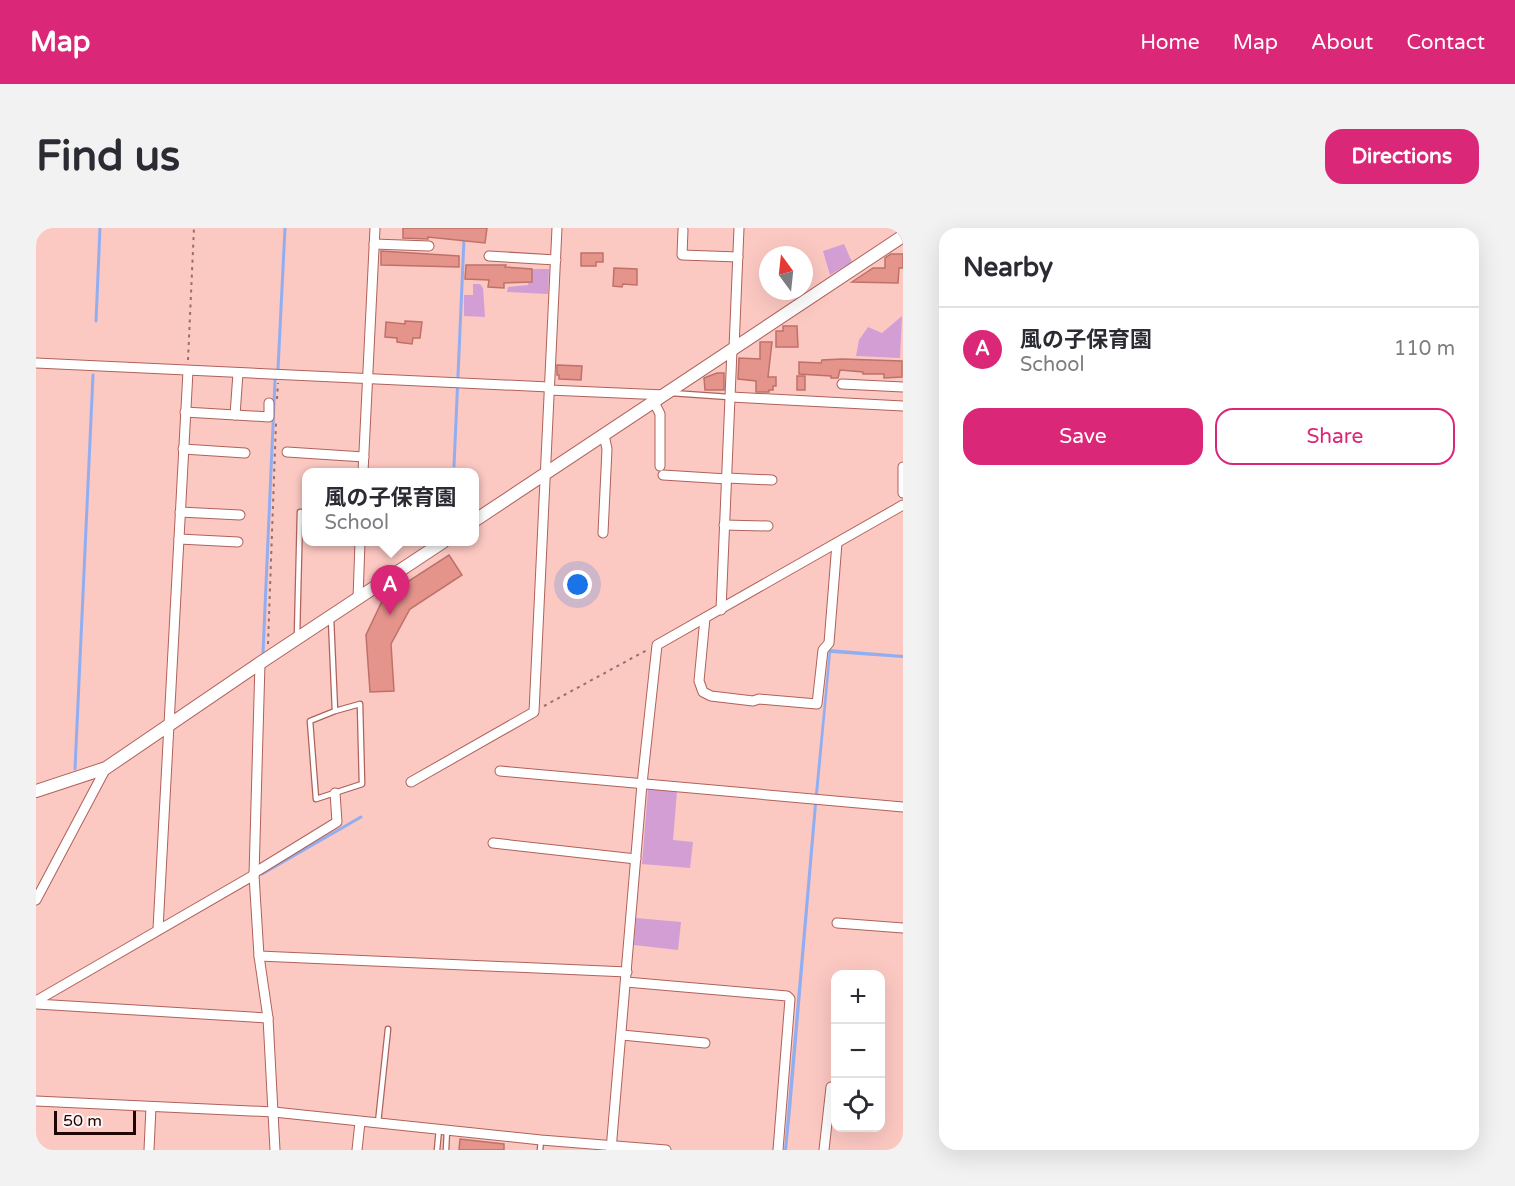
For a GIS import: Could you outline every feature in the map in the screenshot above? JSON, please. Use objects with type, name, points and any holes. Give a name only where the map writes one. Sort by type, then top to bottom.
[{"type":"street","points":[[363,468],[375,228]]},
{"type":"street","points":[[411,782],[534,712],[557,228]]},
{"type":"street","points":[[721,610],[740,228]]},
{"type":"street","points":[[683,230],[682,255],[738,257]]},
{"type":"street","points":[[479,517],[903,236]]},
{"type":"street","points":[[374,244],[429,246]]},
{"type":"street","points":[[489,256],[556,260]]},
{"type":"street","points":[[36,363],[667,394]]},
{"type":"street","points":[[158,929],[188,370]]},
{"type":"street","points":[[235,415],[238,373]]},
{"type":"street","points":[[842,384],[903,387]]},
{"type":"street","points":[[731,397],[903,406]]},
{"type":"street","points":[[186,412],[269,417],[273,400]]},
{"type":"street","points":[[654,402],[660,414],[661,471],[772,480]]},
{"type":"street","points":[[603,533],[607,449],[604,435]]},
{"type":"street","points":[[183,449],[245,453]]},
{"type":"street","points":[[287,452],[364,457]]},
{"type":"street","points":[[903,467],[903,493]]},
{"type":"street","points":[[611,1148],[642,784],[657,645],[903,506]]},
{"type":"street","points":[[180,512],[240,514]]},
{"type":"street","points":[[724,525],[768,526]]},
{"type":"street","points":[[179,539],[238,542]]},
{"type":"street","points":[[705,618],[699,681],[703,692],[711,696],[753,701],[759,699],[817,704],[822,650],[829,643],[837,543]]},
{"type":"street","points":[[358,598],[360,546]]},
{"type":"street","points":[[36,792],[106,768],[437,546]]},
{"type":"street","points":[[264,660],[254,874],[259,956],[268,1018],[275,1150]]},
{"type":"street","points":[[36,900],[106,768]]},
{"type":"street","points":[[500,771],[903,807]]},
{"type":"street","points":[[36,1002],[254,874],[337,822],[335,793]]},
{"type":"street","points":[[493,843],[636,860]]},
{"type":"street","points":[[837,923],[903,928]]},
{"type":"street","points":[[259,956],[627,972]]},
{"type":"street","points":[[626,982],[787,996],[790,999],[778,1150]]},
{"type":"street","points":[[36,1002],[268,1018]]},
{"type":"street","points":[[622,1035],[705,1043]]},
{"type":"street","points":[[824,1150],[831,1087]]},
{"type":"street","points":[[36,1101],[274,1112],[443,1129],[541,1145],[666,1150]]},
{"type":"street","points":[[149,1150],[151,1107]]},
{"type":"street","points":[[357,1150],[360,1122]]},
{"type":"lane","points":[[667,394],[731,397]]},
{"type":"lane","points":[[297,638],[300,512],[302,512]]},
{"type":"lane","points":[[331,616],[335,711]]},
{"type":"lane","points":[[360,704],[362,784],[316,799],[310,721],[335,711],[360,704]]},
{"type":"lane","points":[[378,1124],[388,1029]]},
{"type":"lane","points":[[437,1150],[443,1129]]},
{"type":"lane","points":[[443,1129],[446,1150]]},
{"type":"path","points":[[188,370],[194,228]]},
{"type":"path","points":[[273,400],[278,374]]},
{"type":"path","points":[[264,660],[276,422]]},
{"type":"path","points":[[534,712],[657,645]]},
{"type":"shaded area","points":[[844,244],[852,262],[830,275],[823,251]]},
{"type":"shaded area","points":[[529,269],[549,269],[548,294],[507,292],[508,287],[528,285]]},
{"type":"shaded area","points":[[473,284],[480,284],[483,288],[485,317],[464,316],[464,295],[473,295]]},
{"type":"shaded area","points":[[902,316],[900,358],[856,356],[859,340],[868,327],[882,333]]},
{"type":"shaded area","points":[[648,789],[677,791],[673,840],[693,842],[690,868],[642,864]]},
{"type":"shaded area","points":[[636,918],[681,922],[678,950],[634,945]]},
{"type":"water","points":[[829,649],[903,655],[903,658],[831,653],[818,794],[815,794]]},
{"type":"water","points":[[814,804],[817,804],[791,1110],[787,1150],[784,1150]]},
{"type":"building","points":[[403,228],[487,228],[485,243],[428,237],[428,239],[403,238]]},
{"type":"building","points":[[381,251],[459,256],[459,267],[381,265]]},
{"type":"building","points":[[581,253],[603,253],[603,262],[596,262],[596,266],[581,266]]},
{"type":"building","points":[[891,254],[903,254],[903,268],[899,268],[898,283],[852,282],[873,268],[885,268],[885,258]]},
{"type":"building","points":[[466,265],[506,265],[505,267],[532,269],[532,282],[504,283],[504,288],[488,287],[489,280],[465,279]]},
{"type":"building","points":[[614,268],[637,269],[637,285],[613,286]]},
{"type":"building","points":[[405,321],[422,322],[420,338],[413,338],[412,344],[397,342],[397,338],[385,337],[386,322],[405,324]]},
{"type":"building","points":[[783,326],[797,326],[798,347],[776,347],[776,331],[783,331]]},
{"type":"building","points":[[760,342],[772,342],[768,377],[776,377],[776,386],[773,386],[773,390],[769,392],[756,392],[756,381],[738,379],[739,358],[760,359]]},
{"type":"building","points":[[822,360],[902,361],[902,377],[884,378],[884,374],[863,374],[863,372],[840,370],[838,378],[799,374],[799,362],[821,363]]},
{"type":"building","points":[[557,365],[582,366],[581,380],[559,379]]},
{"type":"building","points":[[724,373],[724,390],[705,390],[704,378]]},
{"type":"building","points":[[797,376],[805,376],[805,390],[797,390]]},
{"type":"building","points":[[449,555],[462,575],[410,609],[391,644],[394,691],[370,692],[366,635],[384,597]]},
{"type":"building","points":[[460,1139],[504,1144],[504,1150],[459,1150]]},
{"type":"waterway","points":[[96,321],[100,228]]},
{"type":"waterway","points":[[278,369],[285,228]]},
{"type":"waterway","points":[[454,466],[464,239]]},
{"type":"waterway","points":[[75,769],[93,375]]},
{"type":"waterway","points":[[263,653],[275,380]]},
{"type":"waterway","points":[[262,874],[361,817]]},
{"type":"place","name":"風の子保育園","points":[[390,615]]}]
